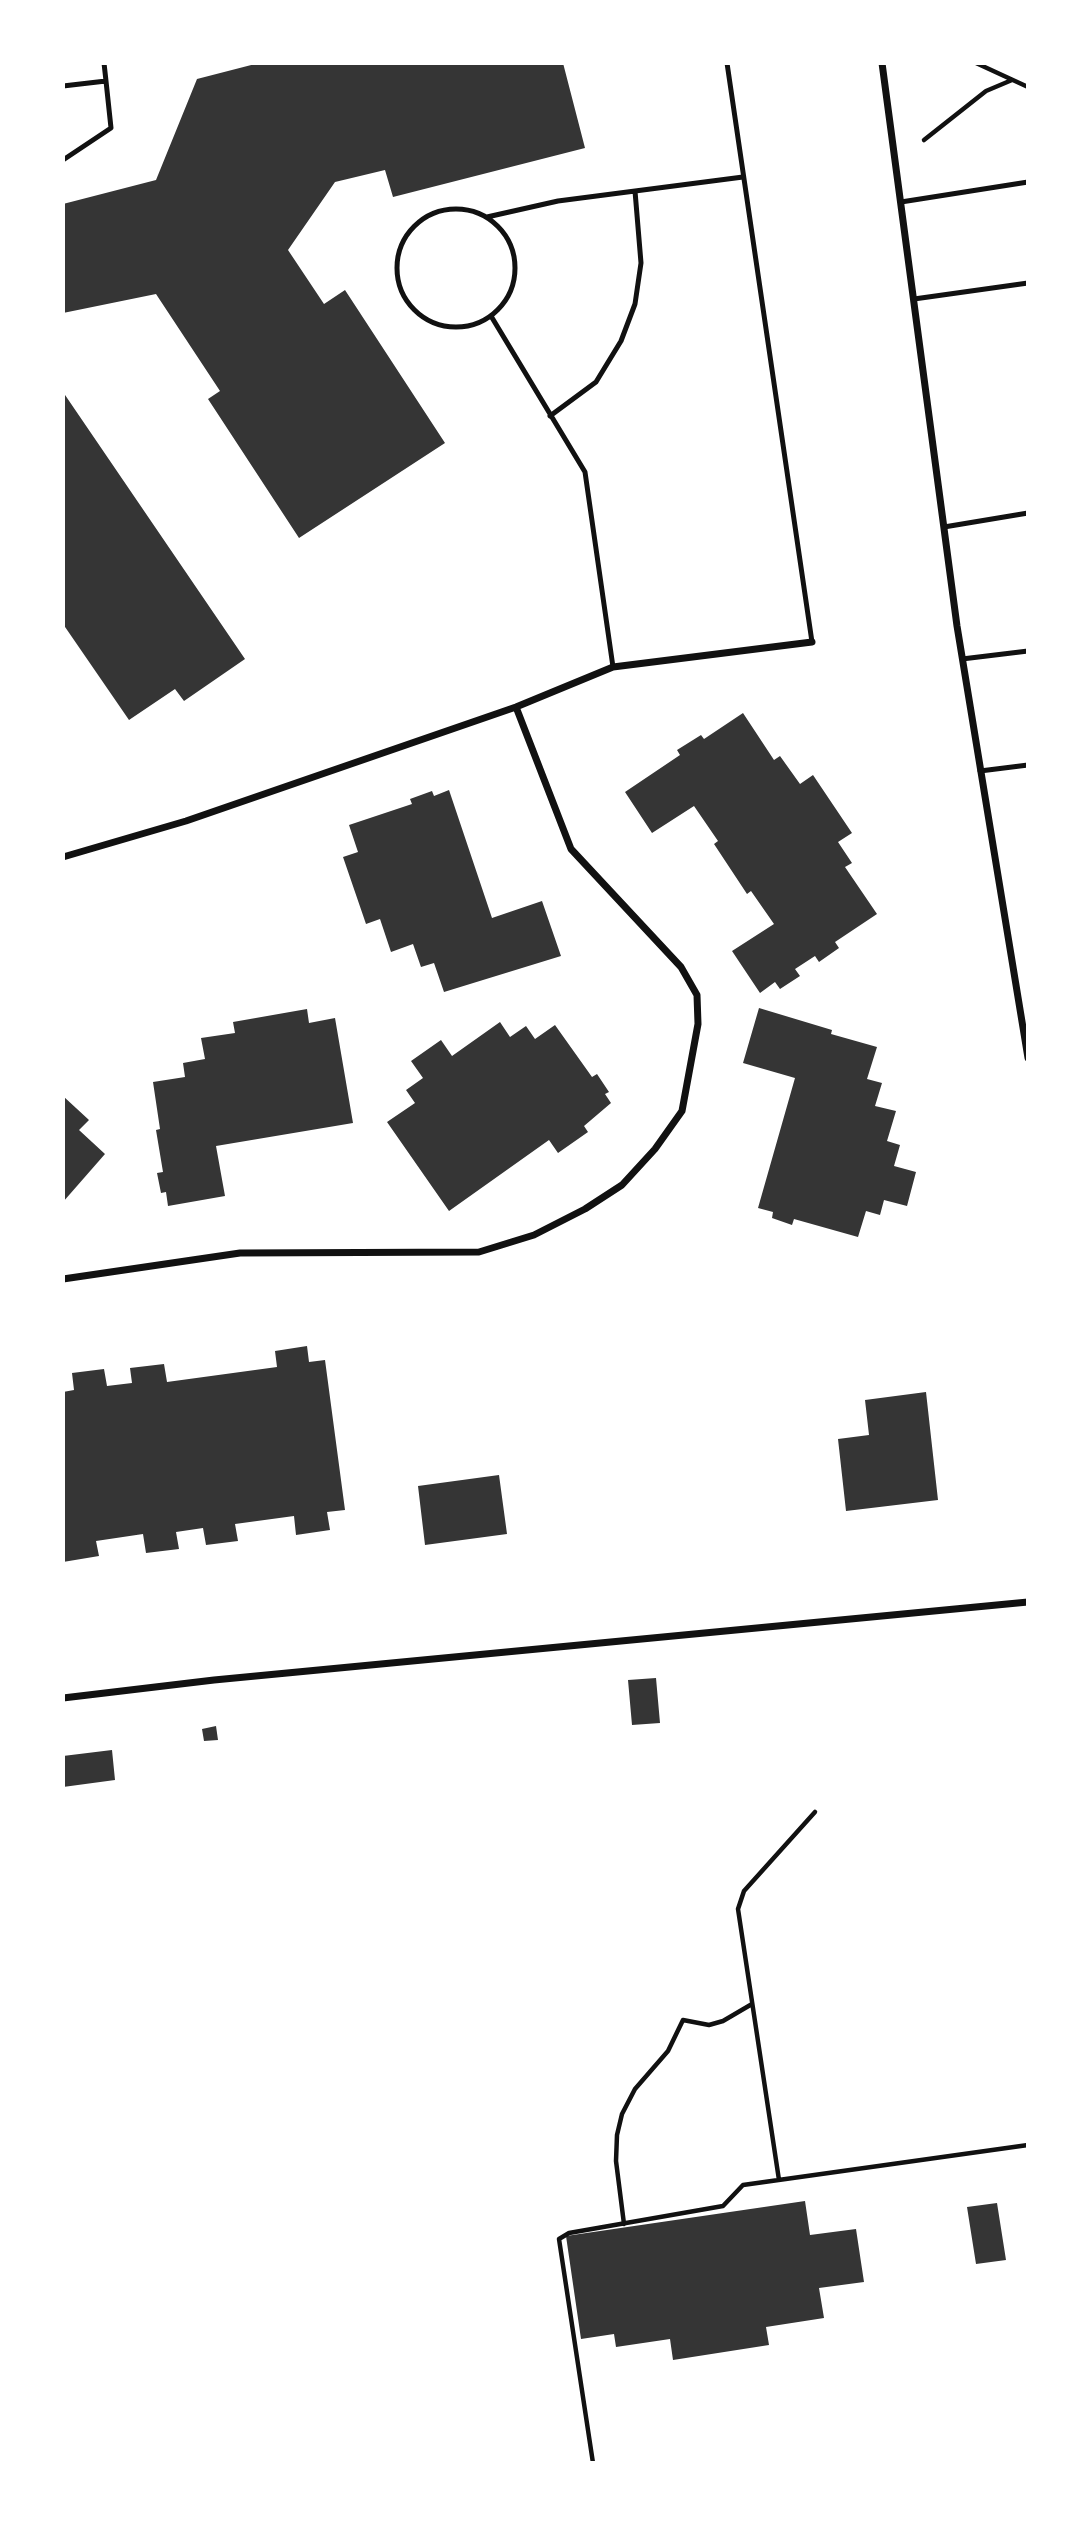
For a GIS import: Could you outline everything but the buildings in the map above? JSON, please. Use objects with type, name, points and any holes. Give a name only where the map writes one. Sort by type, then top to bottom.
[{"type":"street","points":[[882,63],[962,659],[1028,1058]]},
{"type":"street","points":[[63,857],[186,821],[516,707],[612,667],[812,642]]},
{"type":"street","points":[[63,1279],[240,1254],[479,1252],[534,1235],[585,1209],[622,1185],[655,1149],[682,1111],[698,1024],[697,995],[681,967],[571,849],[516,707]]},
{"type":"street","points":[[63,1698],[214,1680],[1028,1602]]},
{"type":"lane","points":[[63,160],[111,128],[104,63]]},
{"type":"lane","points":[[727,63],[812,642]]},
{"type":"lane","points":[[63,86],[106,81]]},
{"type":"lane","points":[[486,217],[558,201],[743,177]]},
{"type":"lane","points":[[901,202],[1028,182]]},
{"type":"lane","points":[[551,416],[596,382],[626,329],[635,304],[641,263],[635,191]]},
{"type":"lane","points":[[450,209],[469,210],[486,217],[501,229],[511,245],[516,264],[514,282],[506,302],[491,316],[473,325],[453,327],[433,323],[415,312],[403,295],[397,276],[397,257],[404,239],[416,224],[431,214],[450,209]]},
{"type":"lane","points":[[914,299],[1028,283]]},
{"type":"lane","points":[[491,316],[585,472],[612,667]]},
{"type":"lane","points":[[944,527],[1028,513]]},
{"type":"lane","points":[[962,659],[1028,651]]},
{"type":"lane","points":[[980,771],[1028,765]]},
{"type":"path","points":[[976,63],[1028,87]]},
{"type":"path","points":[[924,140],[986,91],[1012,80]]},
{"type":"path","points":[[779,2180],[738,1909],[744,1891],[815,1812]]},
{"type":"path","points":[[624,2224],[617,2148],[622,2114],[635,2089],[668,2051],[683,2020],[709,2025],[723,2021],[752,2004]]},
{"type":"path","points":[[593,2463],[559,2239],[569,2232],[723,2206],[743,2185],[1028,2145]]}]
